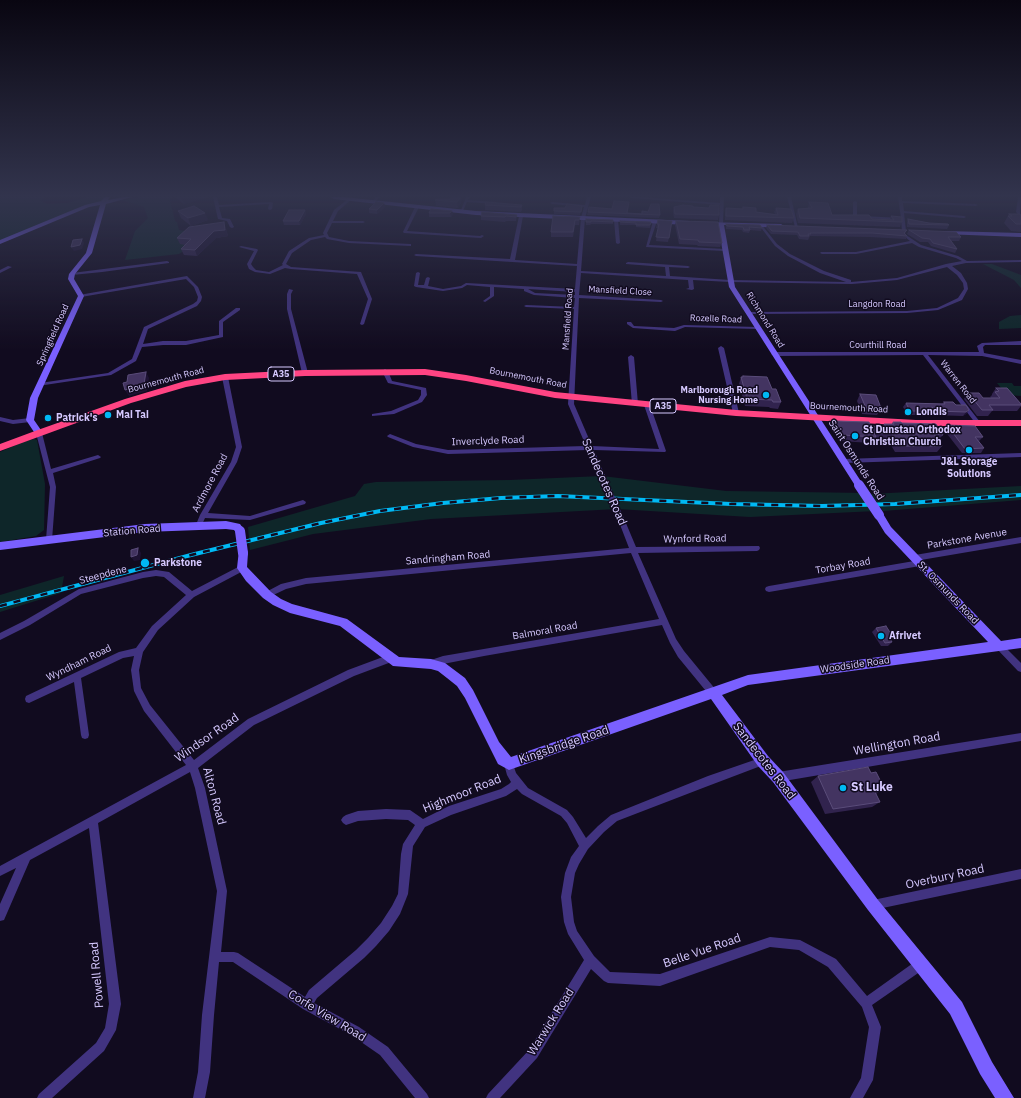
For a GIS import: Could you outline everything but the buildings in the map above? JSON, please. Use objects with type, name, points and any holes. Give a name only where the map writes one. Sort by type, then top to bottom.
[{"type":"highway","name":"Bournemouth Road","points":[[39,433],[185,384],[225,377],[385,371],[445,374],[571,397],[736,413],[916,422],[1021,423]]},
{"type":"highway","name":"A35","points":[[0,448],[39,433]]},
{"type":"street","points":[[72,274],[91,248]]},
{"type":"street","points":[[244,248],[254,249],[256,251],[261,250]]},
{"type":"street","points":[[285,266],[284,264],[290,252],[296,248]]},
{"type":"street","points":[[513,261],[514,248]]},
{"type":"street","name":"Mansfield Road","points":[[571,397],[580,248]]},
{"type":"street","points":[[691,248],[725,250]]},
{"type":"street","points":[[780,248],[789,256],[822,272],[852,283]]},
{"type":"street","points":[[822,253],[856,254],[883,248]]},
{"type":"street","points":[[926,248],[958,257],[966,262]]},
{"type":"street","name":"Richmond Road","points":[[725,250],[732,287],[816,418]]},
{"type":"street","points":[[256,251],[249,264],[255,272],[270,273],[285,266],[359,273],[370,299],[362,324]]},
{"type":"street","points":[[416,255],[579,265]]},
{"type":"street","points":[[579,272],[730,280],[852,283],[897,279],[948,265],[966,262],[1021,261]]},
{"type":"street","points":[[72,274],[167,262]]},
{"type":"street","points":[[628,263],[688,267]]},
{"type":"street","name":"Langdon Road","points":[[748,313],[907,312],[938,309],[960,299],[966,289],[965,283],[959,274],[948,265]]},
{"type":"street","points":[[667,266],[668,277]]},
{"type":"street","points":[[0,272],[10,267]]},
{"type":"street","points":[[418,273],[416,286],[426,287],[428,278]]},
{"type":"street","name":"Springfield Road","points":[[30,420],[34,398],[81,296],[70,279],[72,274]]},
{"type":"street","points":[[40,386],[109,374],[134,360],[146,328],[190,308],[199,301],[200,295],[188,278],[81,296]]},
{"type":"street","points":[[688,289],[692,288],[690,278]]},
{"type":"street","name":"Mansfield Close","points":[[426,287],[443,290],[462,287],[466,284],[522,288],[534,294],[578,294],[661,301]]},
{"type":"street","points":[[485,302],[492,296],[492,286]]},
{"type":"street","points":[[290,290],[289,309],[306,373]]},
{"type":"street","points":[[526,306],[576,308]]},
{"type":"street","points":[[140,346],[163,343],[186,343],[222,338],[221,322],[238,309]]},
{"type":"street","name":"Rozelle Road","points":[[629,323],[633,328],[675,330],[684,326],[757,328]]},
{"type":"street","points":[[982,354],[980,346],[984,344],[1021,343]]},
{"type":"street","points":[[721,348],[736,413]]},
{"type":"street","name":"Warren Road","points":[[924,353],[978,423]]},
{"type":"street","name":"Courthill Road","points":[[774,354],[982,354],[1021,362]]},
{"type":"street","points":[[631,357],[634,404]]},
{"type":"street","points":[[374,414],[392,413],[420,401],[424,396],[424,389],[390,382],[385,371]]},
{"type":"street","name":"Ardmore Road","points":[[198,527],[203,515],[234,462],[239,447],[225,377]]},
{"type":"street","name":"Sandecotes Road","points":[[571,397],[571,404],[589,448],[664,621],[681,654],[714,693],[763,761],[778,777],[873,905],[956,1008],[986,1068],[1005,1098]]},
{"type":"street","name":"Inverclyde Road","points":[[390,436],[415,446],[448,452],[589,448],[663,450],[648,405]]},
{"type":"street","name":"Saint Osmunds Road","points":[[816,418],[878,515]]},
{"type":"street","points":[[0,420],[13,422],[30,420],[39,433],[53,487],[49,540]]},
{"type":"street","points":[[844,461],[1021,454]]},
{"type":"street","points":[[49,472],[98,456]]},
{"type":"street","points":[[203,515],[250,518],[303,502]]},
{"type":"street","name":"St. Osmunds Road","points":[[878,515],[888,530],[1021,668]]},
{"type":"street","name":"Station Road","points":[[0,546],[145,528],[226,525],[237,527],[240,531],[243,553],[242,568]]},
{"type":"street","name":"Parkstone Avenue","points":[[918,560],[1021,540]]},
{"type":"street","name":"Wynford Road","points":[[634,551],[757,548]]},
{"type":"street","name":"Sandringham Road","points":[[267,595],[284,586],[306,581],[634,551]]},
{"type":"street","name":"Torbay Road","points":[[769,589],[918,560]]},
{"type":"street","points":[[242,568],[267,595],[290,608],[343,622],[391,658]]},
{"type":"street","name":"Alton Road","points":[[199,1098],[204,1072],[208,1015],[222,890],[200,788],[193,766],[147,708],[137,688],[135,670],[139,651],[156,628],[191,595],[242,568]]},
{"type":"street","name":"Steepdene","points":[[0,637],[79,592],[143,575],[156,573],[166,574],[191,595]]},
{"type":"street","name":"Balmoral Road","points":[[431,664],[443,660],[484,652],[664,621]]},
{"type":"street","name":"Woodside Road","points":[[714,693],[748,680],[1021,644]]},
{"type":"street","name":"Wyndham Road","points":[[29,699],[122,655],[139,651]]},
{"type":"street","name":"Kingsbridge Road","points":[[391,658],[404,663],[431,664],[441,668],[460,682],[469,694],[500,754],[509,764],[714,693]]},
{"type":"street","name":"Windsor Road","points":[[0,871],[193,766],[251,722],[313,690],[351,673],[391,658]]},
{"type":"street","points":[[77,677],[85,735]]},
{"type":"street","name":"Wellington Road","points":[[778,777],[1021,737]]},
{"type":"street","name":"Belle Vue Road","points":[[763,761],[614,818],[601,829],[585,846],[575,861],[570,873],[566,897],[569,922],[573,934],[590,960],[608,977],[660,980],[770,942],[800,945],[832,963],[866,1003]]},
{"type":"street","points":[[509,764],[512,775],[517,783],[525,791],[564,813],[570,820],[585,846]]},
{"type":"street","name":"Highmoor Road","points":[[306,1005],[313,994],[372,942],[385,927],[396,910],[404,894],[408,844],[422,824],[448,811],[503,793],[517,783]]},
{"type":"street","points":[[346,820],[358,816],[386,814],[410,815],[422,824]]},
{"type":"street","name":"Powell Road","points":[[42,1098],[100,1047],[110,1030],[115,1004],[93,821]]},
{"type":"street","points":[[0,916],[26,858]]},
{"type":"street","name":"Overbury Road","points":[[873,905],[1021,874]]},
{"type":"street","name":"Corfe View Road","points":[[215,957],[234,957],[306,1005],[355,1031],[384,1051],[423,1098]]},
{"type":"street","name":"Warwick Road","points":[[492,1098],[533,1054],[590,960]]},
{"type":"street","points":[[856,1098],[867,1080],[874,1026],[866,1003],[920,965]]},
{"type":"green space","points":[[129,248],[188,248],[179,254],[125,260]]},
{"type":"green space","points":[[983,264],[992,264],[1021,275],[1021,288],[1014,280]]},
{"type":"green space","points":[[1021,315],[1021,328],[999,329],[999,322],[1010,316]]},
{"type":"green space","points":[[997,383],[1012,383],[1014,386],[1021,386],[1021,396],[1007,395]]},
{"type":"green space","points":[[34,439],[37,440],[45,484],[44,530],[36,536],[0,542],[0,452]]},
{"type":"green space","points":[[602,476],[726,491],[865,493],[876,511],[750,517],[617,509],[431,519],[313,534],[250,550],[248,527],[355,496],[364,484],[376,482],[510,480]]},
{"type":"green space","points":[[1021,486],[1021,500],[883,511],[871,494]]},
{"type":"green space","points":[[64,576],[61,593],[0,612],[0,595]]},
{"type":"railway","points":[[0,606],[191,555],[321,523],[380,511],[443,503],[501,498],[558,496],[731,504],[822,506],[895,504],[1021,495]]},
{"type":"place","name":"Marlborough Road Nursing Home","points":[[766,395]]},
{"type":"place","name":"Londis","points":[[908,412]]},
{"type":"place","name":"Mai Tai","points":[[108,415]]},
{"type":"place","name":"Patrick's","points":[[48,418]]},
{"type":"place","name":"St Dunstan Orthodox Christian Church","points":[[855,436]]},
{"type":"place","name":"J&L Storage Solutions","points":[[969,450]]},
{"type":"place","name":"Parkstone","points":[[145,563]]},
{"type":"place","name":"Afrivet","points":[[881,636]]},
{"type":"place","name":"St Luke","points":[[843,788]]}]
